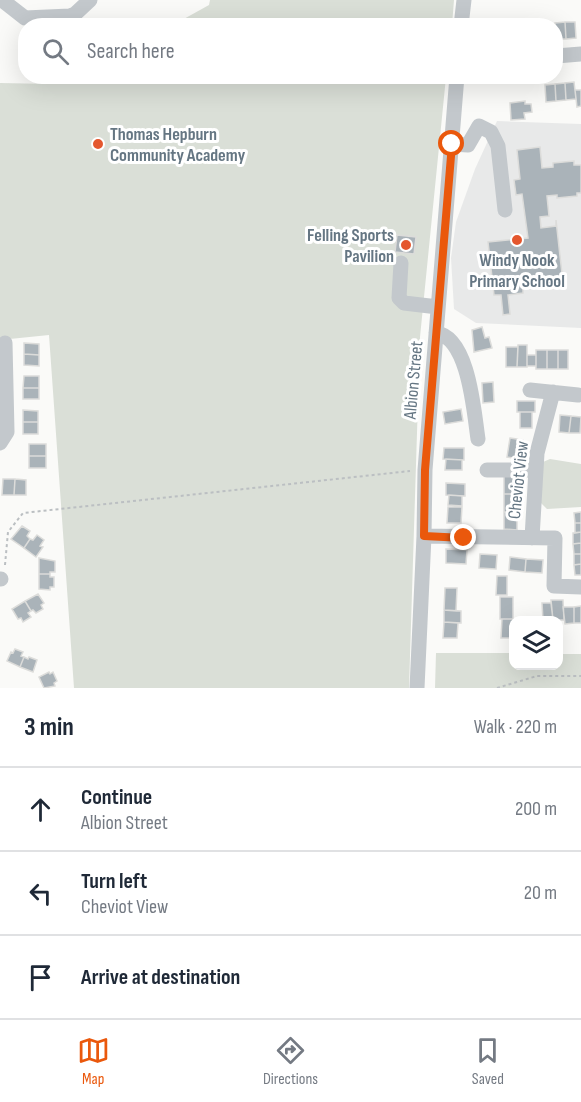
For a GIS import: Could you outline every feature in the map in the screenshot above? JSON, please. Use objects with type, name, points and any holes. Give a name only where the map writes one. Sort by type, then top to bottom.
[{"type":"street","points":[[2,0],[21,16],[28,18]]},
{"type":"street","points":[[44,18],[70,16],[90,0]]},
{"type":"street","points":[[462,18],[464,0]]},
{"type":"street","points":[[563,55],[581,54]]},
{"type":"street","name":"Albion Street","points":[[417,688],[425,470],[456,84]]},
{"type":"street","points":[[452,144],[468,145],[478,126],[491,132],[498,146],[505,210]]},
{"type":"street","points":[[401,263],[399,298],[404,303],[438,307]]},
{"type":"street","points":[[436,333],[442,333],[453,343],[466,369],[478,439]]},
{"type":"street","points":[[0,443],[7,432],[4,343]]},
{"type":"street","points":[[530,390],[578,395]]},
{"type":"street","name":"Cheviot View","points":[[532,538],[537,453],[553,392]]},
{"type":"street","points":[[487,470],[535,470]]},
{"type":"street","name":"Cheviot View","points":[[424,536],[555,538],[554,586],[581,587]]},
{"type":"path","points":[[0,579],[5,564],[8,532],[23,513],[419,471]]},
{"type":"path","points":[[497,688],[537,676],[581,676]]},
{"type":"shaded area","points":[[210,0],[454,0],[453,18],[186,18],[209,5]]},
{"type":"shaded area","points":[[0,83],[445,84],[420,337],[409,688],[74,688],[49,335],[0,340]]},
{"type":"shaded area","name":"Windy Nook Primary School","points":[[497,121],[581,124],[581,328],[476,323],[454,309],[451,258],[456,222],[475,169]]},
{"type":"shaded area","points":[[550,459],[581,464],[581,507],[547,509],[541,503],[543,462]]},
{"type":"shaded area","points":[[436,653],[509,653],[509,670],[563,670],[563,654],[581,654],[581,688],[435,688]]},
{"type":"building","points":[[563,22],[565,22],[566,39],[563,39]]},
{"type":"building","points":[[565,22],[575,22],[576,38],[566,39]]},
{"type":"building","points":[[574,82],[576,99],[566,100],[565,83]]},
{"type":"building","points":[[565,83],[566,100],[556,101],[555,84]]},
{"type":"building","points":[[555,84],[556,101],[546,102],[545,85]]},
{"type":"building","points":[[575,90],[581,90],[581,106],[577,107]]},
{"type":"building","points":[[525,101],[525,104],[531,104],[532,112],[524,113],[525,119],[511,120],[510,103]]},
{"type":"building","points":[[540,147],[542,168],[553,167],[553,163],[574,161],[574,165],[581,165],[581,193],[577,193],[577,196],[557,198],[557,195],[547,196],[549,216],[540,217],[541,228],[556,226],[556,220],[563,283],[523,284],[523,293],[508,295],[510,314],[503,315],[501,295],[494,295],[488,242],[528,238],[522,194],[516,195],[514,180],[520,179],[517,150]]},
{"type":"building","name":"Felling Sports Pavilion","points":[[397,235],[416,237],[414,254],[395,252]]},
{"type":"building","points":[[482,327],[485,338],[489,337],[492,348],[474,352],[472,330]]},
{"type":"building","points":[[24,343],[39,344],[39,355],[24,354]]},
{"type":"building","points":[[518,345],[527,345],[527,367],[517,367]]},
{"type":"building","points":[[506,347],[518,347],[517,367],[506,367]]},
{"type":"building","points":[[536,350],[547,350],[547,369],[536,369]]},
{"type":"building","points":[[547,350],[558,350],[558,369],[547,369]]},
{"type":"building","points":[[558,350],[568,350],[568,369],[558,369]]},
{"type":"building","points":[[24,354],[39,355],[39,366],[24,365]]},
{"type":"building","points":[[527,355],[536,355],[536,366],[527,366]]},
{"type":"building","points":[[24,376],[39,376],[39,388],[23,388]]},
{"type":"building","points":[[493,382],[494,402],[483,403],[482,383]]},
{"type":"building","points":[[23,388],[39,388],[39,399],[23,399]]},
{"type":"building","points":[[517,401],[535,401],[535,412],[517,412]]},
{"type":"building","points":[[461,409],[463,421],[445,424],[443,412]]},
{"type":"building","points":[[23,410],[38,411],[38,422],[23,422]]},
{"type":"building","points":[[520,412],[532,412],[532,428],[520,428]]},
{"type":"building","points":[[560,415],[571,416],[569,433],[559,432]]},
{"type":"building","points":[[571,416],[581,417],[580,433],[569,433]]},
{"type":"building","points":[[23,422],[38,422],[38,434],[23,434]]},
{"type":"building","points":[[510,438],[523,440],[521,459],[507,457]]},
{"type":"building","points":[[29,444],[46,444],[46,456],[29,456]]},
{"type":"building","points":[[444,448],[464,448],[464,460],[443,459]]},
{"type":"building","points":[[29,456],[46,456],[46,468],[29,468]]},
{"type":"building","points":[[446,459],[462,460],[462,470],[445,470]]},
{"type":"building","points":[[504,476],[517,476],[517,494],[504,494]]},
{"type":"building","points":[[3,479],[15,479],[14,495],[2,495]]},
{"type":"building","points":[[15,479],[26,480],[26,495],[14,495]]},
{"type":"building","points":[[446,483],[465,484],[465,496],[446,495]]},
{"type":"building","points":[[504,494],[517,494],[517,512],[504,512]]},
{"type":"building","points":[[449,495],[462,496],[462,506],[448,505]]},
{"type":"building","points":[[448,507],[462,507],[461,523],[447,523]]},
{"type":"building","points":[[504,512],[517,512],[517,530],[504,529]]},
{"type":"building","points":[[581,512],[581,523],[575,523],[574,513]]},
{"type":"building","points":[[575,523],[581,523],[581,532],[575,533]]},
{"type":"building","points":[[22,526],[30,531],[27,536],[30,539],[24,548],[11,539]]},
{"type":"building","points":[[581,532],[581,543],[573,544],[573,533]]},
{"type":"building","points":[[37,535],[44,540],[40,546],[43,547],[36,557],[24,548],[30,539],[33,540]]},
{"type":"building","points":[[581,543],[581,554],[574,554],[573,544]]},
{"type":"building","points":[[446,549],[467,550],[466,564],[446,563]]},
{"type":"building","points":[[480,554],[497,555],[496,569],[479,568]]},
{"type":"building","points":[[574,554],[581,554],[581,564],[574,565]]},
{"type":"building","points":[[510,557],[526,559],[525,572],[509,570]]},
{"type":"building","points":[[39,558],[55,561],[55,572],[39,574]]},
{"type":"building","points":[[526,559],[543,560],[542,573],[525,572]]},
{"type":"building","points":[[581,564],[581,575],[575,575],[574,565]]},
{"type":"building","points":[[39,574],[50,574],[50,577],[54,577],[54,587],[50,587],[50,590],[39,589]]},
{"type":"building","points":[[497,576],[507,576],[507,595],[496,595]]},
{"type":"building","points":[[445,588],[457,588],[456,611],[444,610]]},
{"type":"building","points":[[38,594],[44,603],[41,605],[43,609],[36,613],[31,611],[25,601]]},
{"type":"building","points":[[500,597],[513,597],[513,616],[509,616],[509,619],[500,619]]},
{"type":"building","points":[[551,600],[563,600],[564,620],[563,616],[553,616]]},
{"type":"building","points":[[25,601],[31,611],[28,613],[31,617],[23,622],[21,618],[18,619],[12,609]]},
{"type":"building","points":[[542,603],[551,603],[553,616],[543,616]]},
{"type":"building","points":[[581,606],[581,623],[574,623],[574,607]]},
{"type":"building","points":[[563,607],[574,607],[574,623],[565,624]]},
{"type":"building","points":[[444,610],[461,611],[461,623],[444,622]]},
{"type":"building","points":[[502,619],[509,619],[509,638],[501,638]]},
{"type":"building","points":[[444,622],[458,623],[457,638],[443,638]]},
{"type":"building","points":[[15,649],[23,652],[21,656],[24,657],[20,667],[7,661]]},
{"type":"building","points":[[24,657],[37,660],[33,672],[20,667]]},
{"type":"building","points":[[49,672],[50,674],[53,672],[57,681],[54,683],[55,686],[44,688],[39,677]]},
{"type":"place","name":"Thomas Hepburn Community Academy","points":[[98,144]]},
{"type":"place","name":"Windy Nook Primary School","points":[[517,240]]},
{"type":"place","name":"Felling Sports Pavilion","points":[[406,245]]},
{"type":"route","points":[[452,144],[425,470],[424,536],[464,538]]}]
